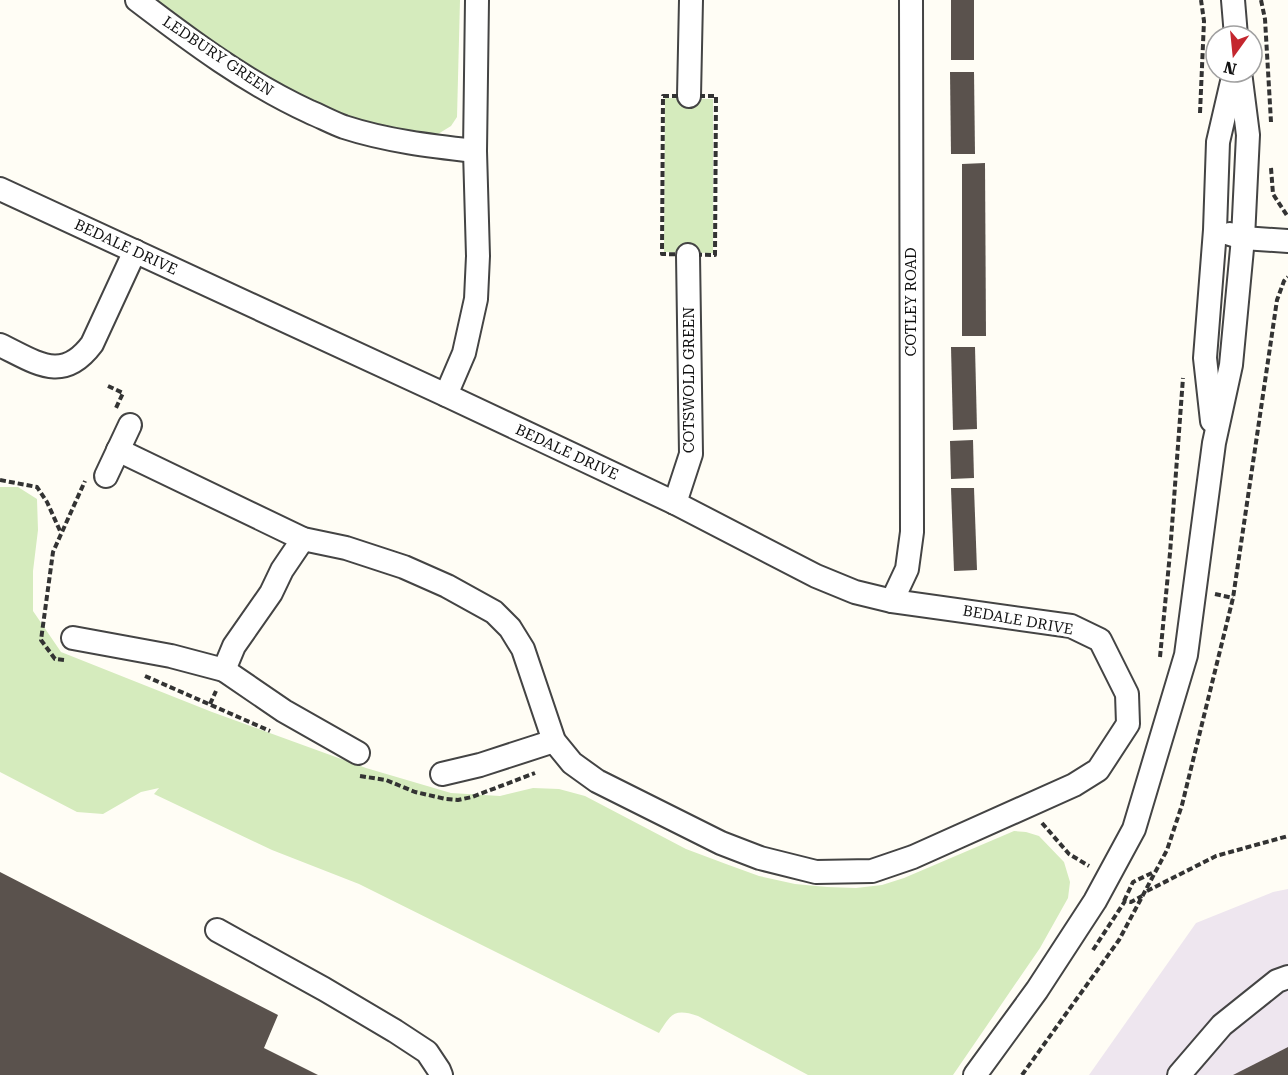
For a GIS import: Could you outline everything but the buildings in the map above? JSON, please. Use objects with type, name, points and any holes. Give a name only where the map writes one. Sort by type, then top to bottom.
[{"type":"street","name":"LEDBURY GREEN","points":[[137,0],[187,39],[247,79],[289,102],[343,126],[410,144],[475,151]]},
{"type":"street","points":[[446,394],[464,353],[476,299],[478,256],[475,151],[477,0]]},
{"type":"street","points":[[690,96],[691,0]]},
{"type":"street","name":"COTLEY ROAD","points":[[892,600],[907,569],[912,532],[911,0]]},
{"type":"street","points":[[1233,0],[1235,24]]},
{"type":"street","points":[[1215,443],[1205,358],[1215,230],[1218,142],[1232,84]]},
{"type":"street","points":[[975,1075],[1037,990],[1095,901],[1134,828],[1186,655],[1215,443],[1231,365],[1243,238],[1248,135],[1242,84]]},
{"type":"street","name":"BEDALE DRIVE","points":[[0,189],[446,394],[675,503],[816,576],[855,592],[892,600],[1071,626],[1100,640],[1128,694],[1128,724],[1098,771],[1074,785],[913,857],[872,872],[816,872],[760,858],[731,847],[638,802],[597,781],[572,763],[554,741],[523,649],[510,628],[494,612],[447,586],[404,567],[346,548],[303,539],[118,450]]},
{"type":"street","points":[[1215,230],[1243,238],[1288,241]]},
{"type":"street","points":[[0,345],[44,366],[59,368],[73,364],[92,344],[135,251]]},
{"type":"street","name":"COTSWOLD GREEN","points":[[675,503],[691,454],[688,255]]},
{"type":"street","points":[[106,476],[130,425]]},
{"type":"street","points":[[224,670],[234,646],[271,593],[282,570],[303,539]]},
{"type":"street","points":[[73,638],[171,656],[224,670],[284,711],[358,753]]},
{"type":"street","points":[[442,774],[480,765],[554,741]]},
{"type":"street","points":[[217,930],[395,1031],[427,1052],[441,1075]]},
{"type":"street","points":[[1179,1075],[1222,1025],[1277,981],[1288,977]]},
{"type":"path","points":[[1261,0],[1265,19],[1271,126]]},
{"type":"path","points":[[663,96],[716,96],[715,255],[688,255],[662,254],[663,96]]},
{"type":"path","points":[[1270,159],[1273,194],[1288,217]]},
{"type":"path","points":[[1022,1075],[1119,940],[1167,850],[1182,805],[1233,598],[1276,300],[1288,277]]},
{"type":"path","points":[[0,480],[37,487],[62,533]]},
{"type":"path","points":[[1032,804],[1046,829],[1068,854],[1090,866]]},
{"type":"path","points":[[1090,953],[1125,901],[1131,902],[1145,892],[1216,856],[1288,836]]},
{"type":"path","points":[[1133,882],[1154,872]]},
{"type":"shaded area","points":[[1288,889],[1288,1075],[1089,1075],[1196,923],[1273,892]]},
{"type":"green space","points":[[152,0],[460,0],[457,117],[451,126],[438,134],[423,136],[345,118],[272,84]]},
{"type":"green space","points":[[665,98],[713,99],[713,253],[664,252]]},
{"type":"green space","points":[[0,487],[18,487],[37,499],[38,530],[33,571],[33,611],[61,652],[212,712],[366,768],[451,793],[500,796],[533,788],[559,789],[585,796],[686,849],[759,876],[795,884],[856,888],[882,885],[904,878],[1014,831],[1026,832],[1039,836],[1064,862],[1070,882],[1068,898],[1040,948],[953,1075],[808,1075],[698,1016],[674,1014],[659,1033],[359,884],[272,850],[154,794],[159,788],[141,792],[103,814],[77,812],[0,772]]}]
